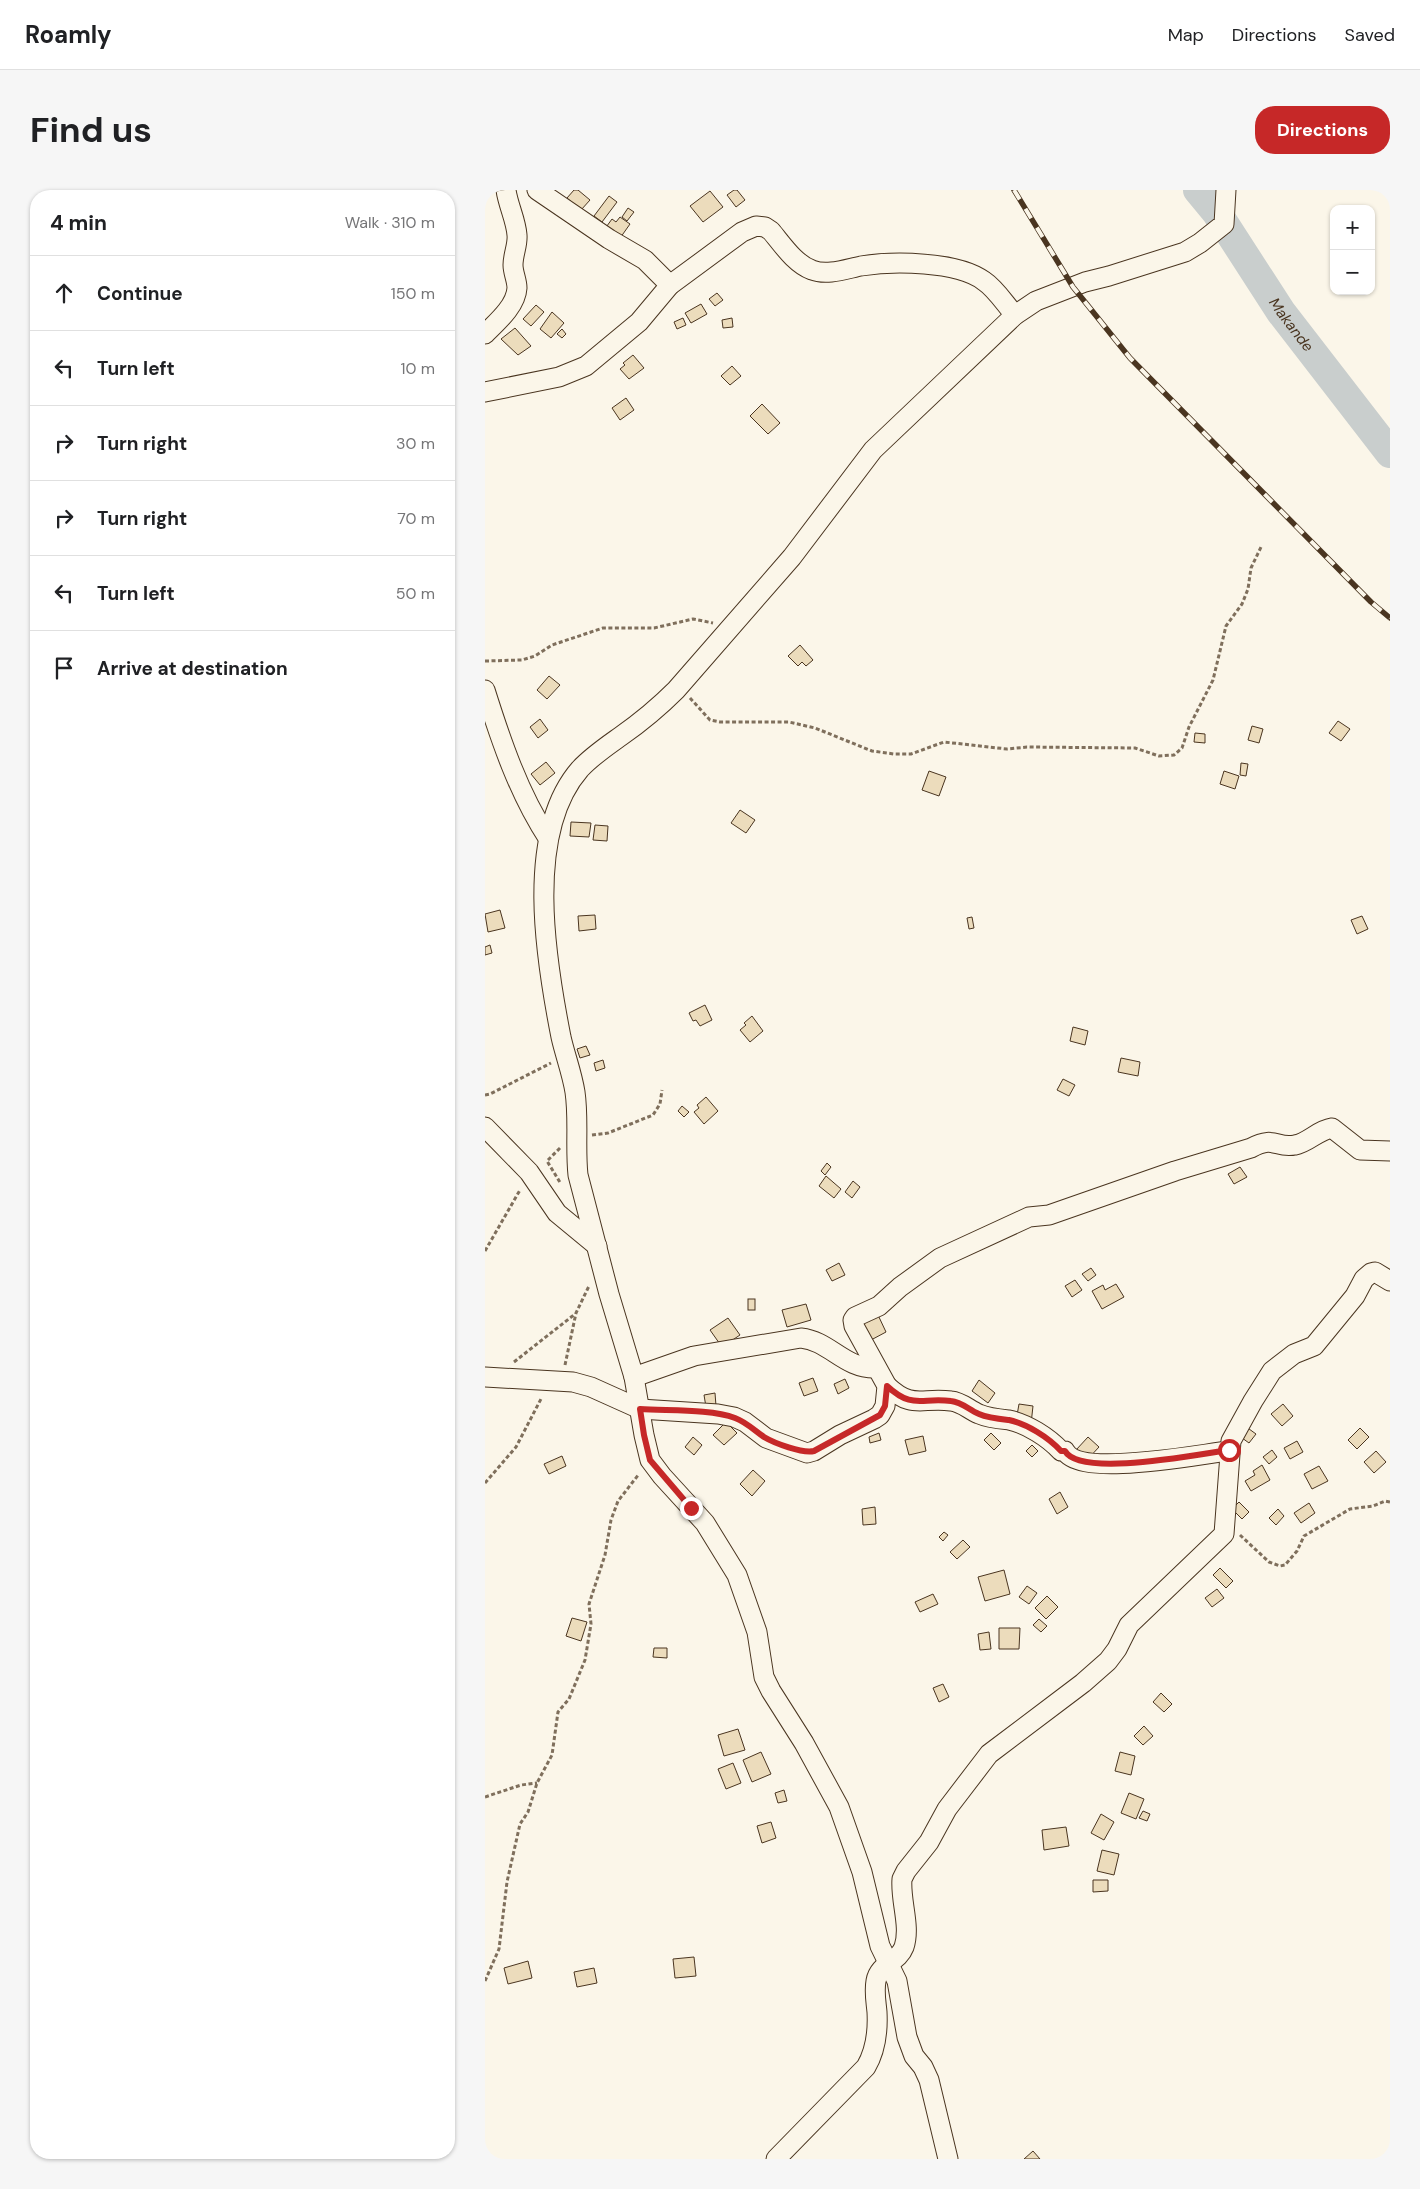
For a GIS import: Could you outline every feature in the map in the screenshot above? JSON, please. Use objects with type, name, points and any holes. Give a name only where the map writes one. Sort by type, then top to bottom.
[{"type":"street","points":[[485,334],[507,310],[516,293],[517,283],[513,265],[517,248],[517,229],[506,190]]},
{"type":"street","points":[[537,190],[609,239],[645,260],[670,285]]},
{"type":"street","points":[[948,2159],[929,2080],[923,2067],[914,2056],[907,2037],[897,1981],[880,1946],[854,1844],[839,1807],[804,1743],[764,1677],[757,1632],[737,1575],[705,1522],[662,1476],[650,1460],[634,1377],[609,1294],[578,1175],[575,1091],[565,1056],[546,946],[544,902],[548,838],[563,796],[580,769],[658,708],[676,690],[792,557],[873,450],[1015,315],[1045,297],[1085,282],[1163,260],[1200,244],[1224,224],[1226,190]]},
{"type":"street","points":[[485,392],[559,377],[586,366],[639,322],[670,285],[741,232],[760,225],[771,231],[803,266],[813,271],[826,273],[895,263],[949,268],[977,276],[985,281],[1015,315]]},
{"type":"street","points":[[485,690],[499,735],[535,818],[548,838]]},
{"type":"street","points":[[485,1127],[529,1172],[557,1213],[597,1246]]},
{"type":"street","points":[[1229,1450],[1116,1465],[1077,1462],[1067,1456],[1065,1451],[1061,1451],[1053,1443],[1023,1425],[978,1414],[961,1403],[951,1401],[913,1402],[904,1400],[887,1386],[854,1326],[853,1320],[855,1316],[879,1306],[900,1287],[940,1258],[1029,1217],[1049,1215],[1090,1202],[1175,1171],[1251,1148],[1262,1142],[1273,1141],[1294,1145],[1328,1128],[1337,1130],[1360,1150],[1390,1151]]},
{"type":"street","points":[[777,2159],[866,2067],[873,2056],[877,2029],[876,1982],[879,1970],[899,1955],[905,1940],[902,1879],[906,1870],[929,1842],[947,1809],[989,1754],[1083,1683],[1108,1661],[1117,1650],[1129,1625],[1224,1534],[1229,1450],[1233,1435],[1272,1372],[1294,1354],[1314,1346],[1343,1311],[1367,1276],[1375,1272],[1390,1281]]},
{"type":"street","points":[[634,1377],[694,1356],[801,1338],[807,1338],[829,1348],[853,1365],[876,1368]]},
{"type":"street","points":[[493,1378],[573,1382],[591,1387],[640,1409],[718,1414],[734,1417],[745,1422],[766,1438],[807,1453],[880,1415],[885,1406],[887,1386]]},
{"type":"path","points":[[676,690],[692,699],[710,720],[720,722],[789,722],[815,728],[872,751],[893,754],[911,754],[944,742],[1007,749],[1027,747],[1128,747],[1159,756],[1174,755],[1182,748],[1189,727],[1213,680],[1226,626],[1242,604],[1248,589],[1251,568],[1262,545]]},
{"type":"path","points":[[485,660],[522,660],[535,656],[552,645],[603,628],[654,628],[693,619],[731,627]]},
{"type":"path","points":[[485,1095],[565,1056]]},
{"type":"path","points":[[485,1251],[529,1172]]},
{"type":"path","points":[[485,1483],[516,1447],[551,1380],[562,1379],[576,1313],[589,1284]]},
{"type":"path","points":[[493,1378],[576,1313]]},
{"type":"path","points":[[485,1981],[499,1949],[512,1855],[521,1824],[528,1812],[537,1784],[552,1755],[558,1712],[569,1699],[585,1660],[591,1624],[589,1604],[605,1555],[611,1520],[618,1501],[626,1488],[650,1460]]},
{"type":"path","points":[[1224,1534],[1240,1535],[1269,1562],[1281,1566],[1285,1565],[1297,1551],[1304,1536],[1350,1509],[1373,1506],[1385,1501],[1390,1502]]},
{"type":"path","points":[[485,1797],[514,1787],[537,1784]]},
{"type":"building","points":[[574,190],[578,190],[590,200],[581,210],[567,198]]},
{"type":"building","points":[[737,190],[745,200],[736,207],[727,195]]},
{"type":"building","points":[[710,191],[723,207],[703,222],[690,206]]},
{"type":"building","points":[[609,196],[617,202],[602,222],[594,216]]},
{"type":"building","points":[[628,208],[634,212],[627,221],[622,217]]},
{"type":"building","points":[[620,217],[630,224],[618,241],[604,230],[612,219],[616,222]]},
{"type":"building","points":[[717,293],[723,300],[715,306],[709,299]]},
{"type":"building","points":[[701,304],[707,314],[691,323],[685,313]]},
{"type":"building","points":[[536,305],[544,312],[531,326],[523,319]]},
{"type":"building","points":[[552,312],[564,323],[551,338],[540,329]]},
{"type":"building","points":[[683,318],[686,325],[677,329],[674,322]]},
{"type":"building","points":[[732,318],[733,327],[723,328],[722,320]]},
{"type":"building","points":[[515,328],[531,346],[518,355],[501,339]]},
{"type":"building","points":[[562,329],[566,334],[562,338],[557,334]]},
{"type":"building","points":[[633,355],[644,368],[629,379],[620,369],[625,365],[623,363]]},
{"type":"building","points":[[732,366],[741,376],[730,385],[721,376]]},
{"type":"building","points":[[626,398],[634,410],[620,420],[612,408]]},
{"type":"building","points":[[762,404],[780,423],[768,434],[750,416]]},
{"type":"building","points":[[800,645],[813,660],[806,666],[802,662],[798,666],[788,656]]},
{"type":"building","points":[[549,676],[560,685],[547,699],[537,690]]},
{"type":"building","points":[[540,719],[548,730],[538,738],[530,727]]},
{"type":"building","points":[[1338,721],[1350,729],[1341,741],[1329,733]]},
{"type":"building","points":[[1252,726],[1263,729],[1259,743],[1248,740]]},
{"type":"building","points":[[1195,733],[1205,734],[1205,743],[1194,742]]},
{"type":"building","points":[[546,762],[555,773],[540,785],[531,774]]},
{"type":"building","points":[[1241,763],[1248,764],[1246,776],[1240,775]]},
{"type":"building","points":[[929,771],[946,777],[939,796],[922,790]]},
{"type":"building","points":[[1224,771],[1239,776],[1235,789],[1220,784]]},
{"type":"building","points":[[740,810],[755,820],[746,833],[731,823]]},
{"type":"building","points":[[571,822],[591,823],[589,837],[570,836]]},
{"type":"building","points":[[595,825],[608,826],[607,841],[593,840]]},
{"type":"building","points":[[500,910],[505,928],[488,932],[485,914]]},
{"type":"building","points":[[595,915],[596,929],[579,931],[578,916]]},
{"type":"building","points":[[1362,916],[1368,929],[1357,934],[1351,920]]},
{"type":"building","points":[[972,917],[974,928],[969,929],[967,918]]},
{"type":"building","points":[[490,945],[492,953],[485,955],[485,947]]},
{"type":"building","points":[[705,1005],[712,1020],[700,1026],[696,1020],[693,1021],[689,1013]]},
{"type":"building","points":[[752,1016],[763,1031],[750,1042],[740,1030],[746,1025],[744,1023]]},
{"type":"building","points":[[1073,1027],[1088,1031],[1085,1045],[1070,1041]]},
{"type":"building","points":[[586,1046],[590,1055],[580,1058],[577,1049]]},
{"type":"building","points":[[1121,1058],[1140,1062],[1138,1076],[1118,1072]]},
{"type":"building","points":[[603,1060],[605,1068],[596,1071],[594,1063]]},
{"type":"building","points":[[1063,1079],[1075,1085],[1069,1096],[1057,1090]]},
{"type":"building","points":[[706,1097],[718,1111],[704,1124],[694,1112],[699,1108],[697,1105]]},
{"type":"building","points":[[682,1106],[689,1112],[684,1117],[678,1111]]},
{"type":"building","points":[[827,1163],[831,1167],[825,1175],[821,1171]]},
{"type":"building","points":[[1240,1167],[1247,1177],[1234,1184],[1228,1174]]},
{"type":"building","points":[[826,1176],[841,1189],[834,1198],[819,1186]]},
{"type":"building","points":[[853,1181],[860,1187],[852,1198],[845,1192]]},
{"type":"building","points":[[839,1263],[845,1275],[832,1281],[826,1270]]},
{"type":"building","points":[[1091,1268],[1096,1275],[1088,1281],[1082,1274]]},
{"type":"building","points":[[1075,1280],[1082,1290],[1072,1297],[1065,1286]]},
{"type":"building","points":[[1116,1284],[1124,1297],[1102,1309],[1092,1291],[1103,1285],[1105,1290]]},
{"type":"building","points":[[748,1299],[755,1299],[755,1310],[748,1310]]},
{"type":"building","points":[[806,1304],[811,1320],[787,1327],[782,1310]]},
{"type":"building","points":[[878,1315],[886,1332],[871,1340],[862,1323]]},
{"type":"building","points":[[728,1318],[740,1335],[722,1347],[710,1330]]},
{"type":"building","points":[[813,1378],[818,1391],[804,1396],[799,1383]]},
{"type":"building","points":[[845,1379],[849,1388],[838,1394],[834,1384]]},
{"type":"building","points":[[979,1380],[995,1393],[988,1403],[972,1391]]},
{"type":"building","points":[[715,1393],[716,1406],[706,1407],[704,1395]]},
{"type":"building","points":[[1019,1404],[1033,1406],[1031,1424],[1016,1421]]},
{"type":"building","points":[[1283,1404],[1293,1416],[1282,1426],[1271,1414]]},
{"type":"building","points":[[726,1422],[737,1433],[724,1445],[713,1435]]},
{"type":"building","points":[[1245,1426],[1256,1434],[1249,1443],[1238,1435]]},
{"type":"building","points":[[1360,1428],[1369,1437],[1357,1449],[1348,1440]]},
{"type":"building","points":[[879,1433],[881,1440],[870,1443],[869,1437]]},
{"type":"building","points":[[991,1433],[1001,1443],[994,1450],[984,1440]]},
{"type":"building","points":[[923,1436],[926,1451],[909,1455],[905,1440]]},
{"type":"building","points":[[693,1437],[702,1445],[694,1455],[685,1447]]},
{"type":"building","points":[[1088,1437],[1099,1447],[1087,1460],[1076,1450]]},
{"type":"building","points":[[1297,1441],[1303,1452],[1290,1459],[1284,1448]]},
{"type":"building","points":[[1032,1445],[1038,1451],[1032,1457],[1026,1451]]},
{"type":"building","points":[[1272,1450],[1277,1457],[1269,1464],[1263,1457]]},
{"type":"building","points":[[1376,1451],[1386,1462],[1374,1473],[1364,1462]]},
{"type":"building","points":[[562,1456],[566,1466],[549,1474],[544,1464]]},
{"type":"building","points":[[1262,1465],[1270,1480],[1251,1491],[1245,1481],[1255,1475],[1253,1471]]},
{"type":"building","points":[[1319,1466],[1328,1481],[1312,1489],[1304,1474]]},
{"type":"building","points":[[753,1470],[765,1481],[752,1496],[740,1484]]},
{"type":"building","points":[[1060,1492],[1068,1507],[1057,1514],[1049,1499]]},
{"type":"building","points":[[1239,1502],[1249,1512],[1242,1519],[1232,1509]]},
{"type":"building","points":[[1309,1503],[1315,1513],[1301,1523],[1294,1513]]},
{"type":"building","points":[[875,1507],[876,1524],[863,1525],[862,1509]]},
{"type":"building","points":[[1278,1509],[1284,1516],[1276,1525],[1269,1518]]},
{"type":"building","points":[[944,1532],[948,1535],[943,1541],[939,1537]]},
{"type":"building","points":[[963,1540],[970,1547],[957,1559],[950,1552]]},
{"type":"building","points":[[1220,1568],[1233,1581],[1226,1588],[1213,1575]]},
{"type":"building","points":[[1004,1570],[1010,1594],[985,1601],[978,1577]]},
{"type":"building","points":[[1027,1586],[1037,1593],[1029,1604],[1019,1597]]},
{"type":"building","points":[[1217,1589],[1224,1598],[1212,1607],[1205,1598]]},
{"type":"building","points":[[933,1594],[938,1604],[920,1612],[915,1602]]},
{"type":"building","points":[[1047,1596],[1058,1607],[1046,1619],[1035,1608]]},
{"type":"building","points":[[572,1618],[587,1622],[581,1641],[566,1636]]},
{"type":"building","points":[[1039,1619],[1047,1626],[1041,1632],[1033,1625]]},
{"type":"building","points":[[999,1628],[1020,1628],[1019,1649],[999,1649]]},
{"type":"building","points":[[989,1632],[991,1649],[980,1650],[978,1634]]},
{"type":"building","points":[[654,1648],[667,1648],[667,1658],[653,1657]]},
{"type":"building","points":[[943,1684],[949,1697],[939,1702],[933,1688]]},
{"type":"building","points":[[1161,1693],[1172,1704],[1164,1712],[1153,1702]]},
{"type":"building","points":[[1144,1726],[1153,1736],[1143,1745],[1134,1736]]},
{"type":"building","points":[[738,1729],[745,1750],[724,1756],[718,1735]]},
{"type":"building","points":[[761,1752],[771,1774],[752,1782],[743,1760]]},
{"type":"building","points":[[1120,1752],[1135,1756],[1131,1775],[1115,1771]]},
{"type":"building","points":[[733,1763],[741,1783],[726,1789],[718,1769]]},
{"type":"building","points":[[784,1790],[787,1801],[778,1803],[775,1793]]},
{"type":"building","points":[[1129,1793],[1144,1799],[1136,1819],[1121,1813]]},
{"type":"building","points":[[1143,1811],[1150,1814],[1147,1821],[1139,1818]]},
{"type":"building","points":[[1101,1814],[1114,1822],[1104,1840],[1091,1833]]},
{"type":"building","points":[[771,1822],[776,1838],[762,1843],[757,1826]]},
{"type":"building","points":[[1066,1827],[1069,1846],[1044,1850],[1042,1830]]},
{"type":"building","points":[[1102,1850],[1119,1854],[1114,1875],[1097,1871]]},
{"type":"building","points":[[1093,1880],[1108,1880],[1108,1891],[1093,1892]]},
{"type":"building","points":[[694,1957],[696,1976],[675,1978],[673,1959]]},
{"type":"building","points":[[528,1961],[532,1978],[508,1984],[504,1968]]},
{"type":"building","points":[[594,1968],[597,1983],[577,1987],[574,1972]]},
{"type":"building","points":[[1033,2151],[1040,2159],[1024,2159]]},
{"type":"waterway","name":"Makande","points":[[1198,190],[1217,213],[1281,312],[1390,453]]},
{"type":"railway","points":[[1014,190],[1073,287],[1130,358],[1371,602],[1390,618]]},
{"type":"route","points":[[691,1508],[650,1460],[640,1409],[718,1414],[734,1417],[745,1422],[766,1438],[807,1453],[880,1415],[885,1406],[887,1386],[904,1400],[913,1402],[929,1400],[961,1403],[978,1414],[1010,1420],[1023,1425],[1053,1443],[1061,1451],[1065,1451],[1067,1456],[1077,1462],[1116,1465],[1229,1450]]}]
